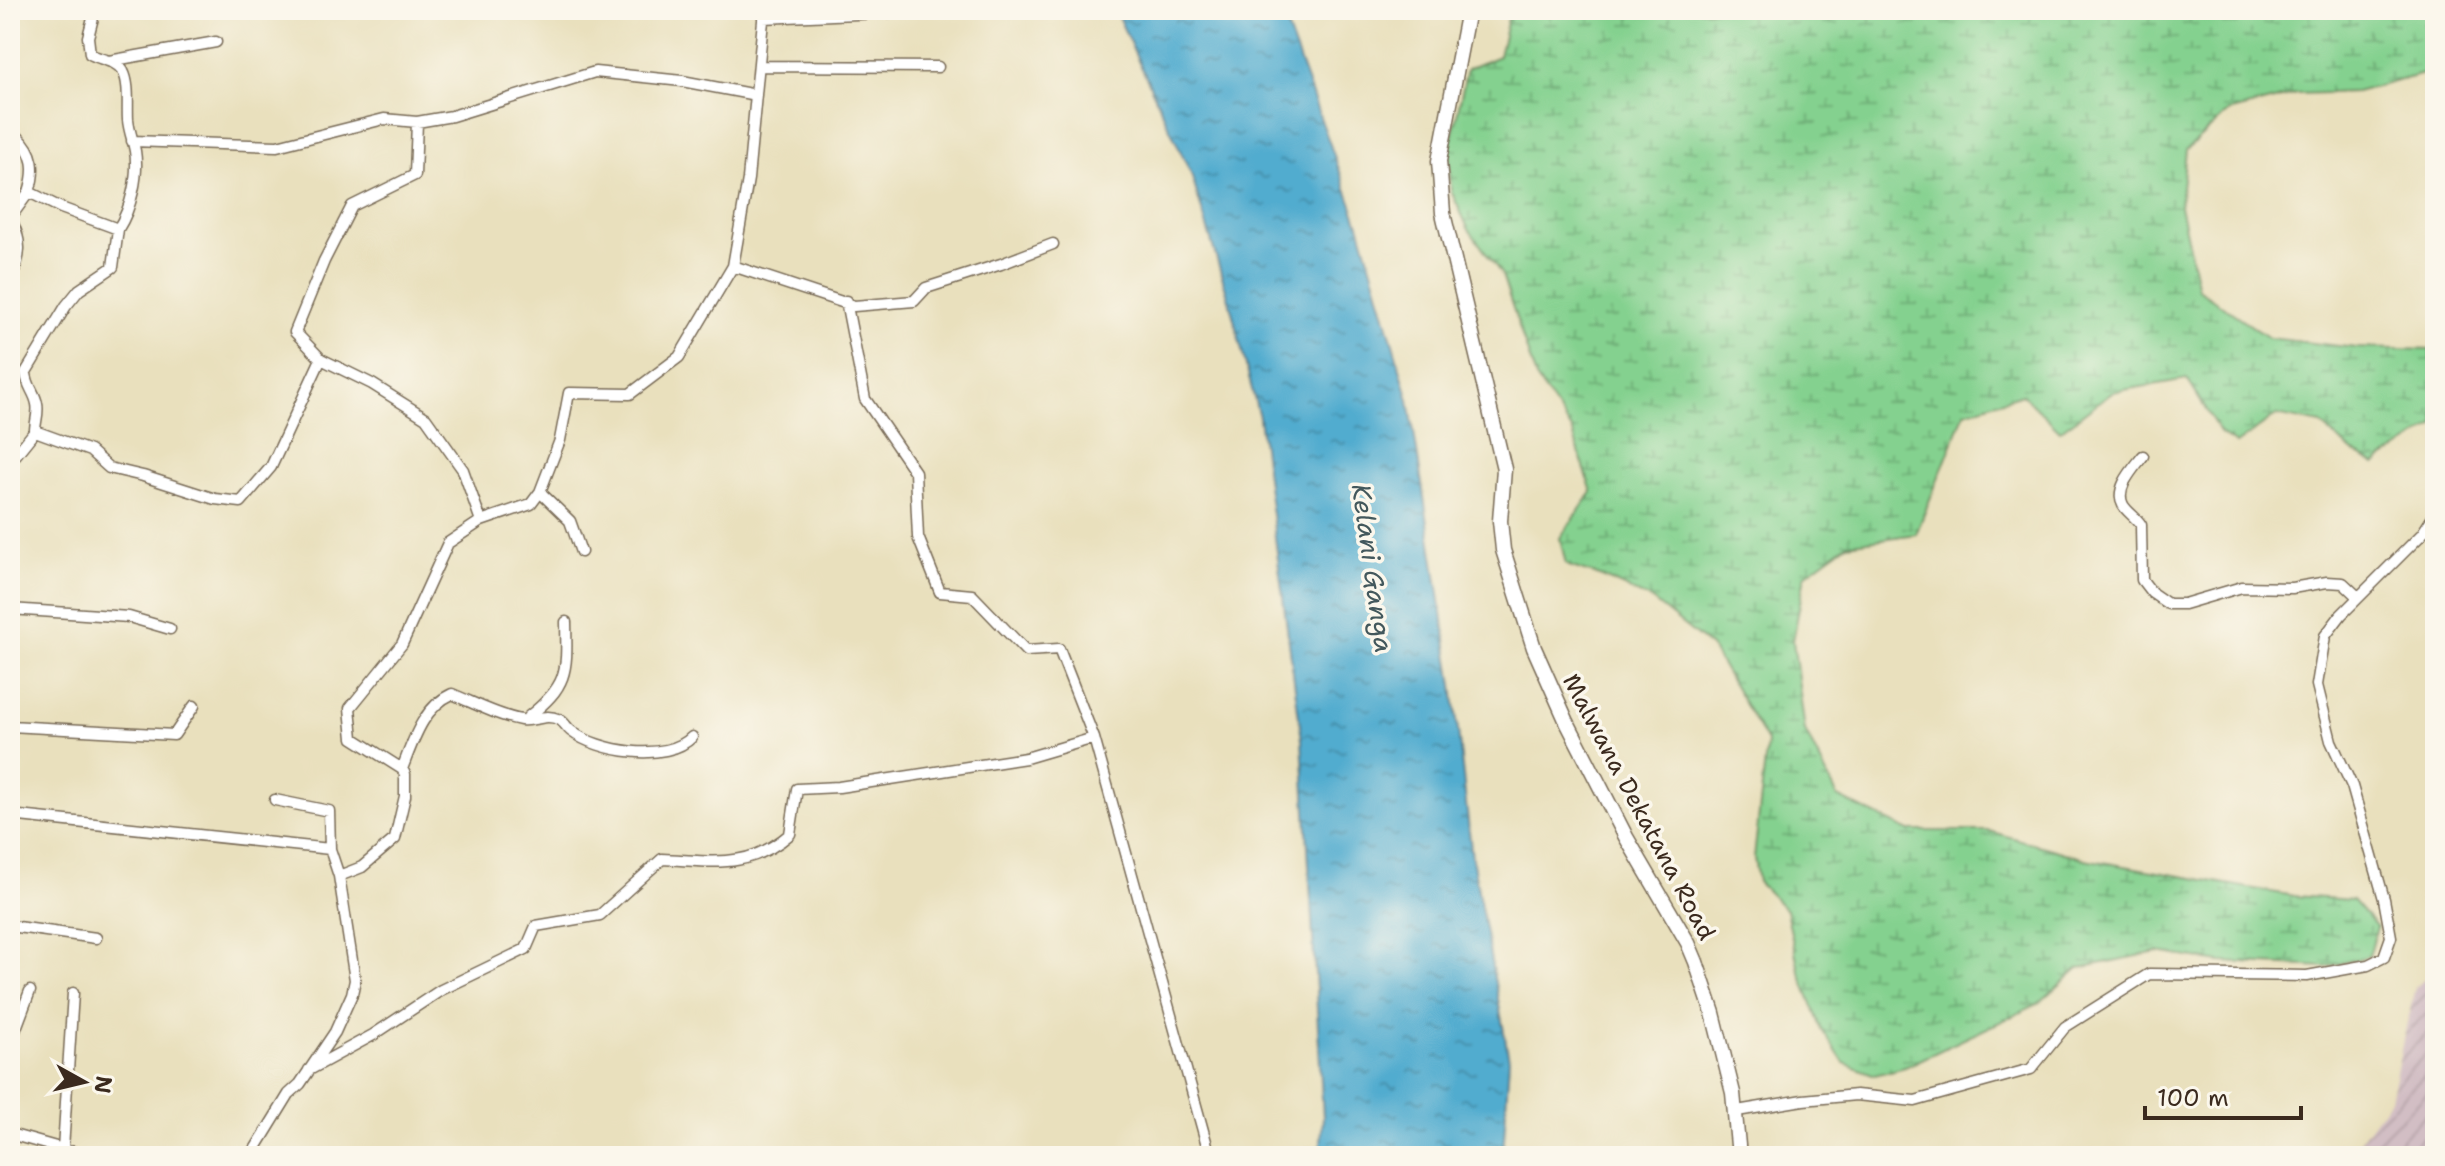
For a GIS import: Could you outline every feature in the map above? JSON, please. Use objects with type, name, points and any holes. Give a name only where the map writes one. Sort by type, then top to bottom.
[{"type":"main road","name":"Malwana Dekatana Road","points":[[1468,10],[1439,161],[1443,213],[1504,469],[1500,521],[1503,550],[1534,648],[1561,710],[1626,837],[1692,953],[1713,1013],[1737,1111],[1739,1156]]},
{"type":"street","points":[[95,10],[87,46],[90,54],[99,60],[109,61],[216,42]]},
{"type":"street","points":[[339,876],[362,867],[395,839],[405,796],[405,774],[402,769],[353,738],[350,708],[402,644],[448,543],[481,521],[531,504],[540,492],[560,440],[569,393],[630,394],[679,357],[733,266],[748,179],[764,14],[950,10]]},
{"type":"street","points":[[10,462],[35,431],[38,407],[34,392],[26,382],[26,372],[79,290],[113,267],[118,229],[125,219],[136,154],[129,131],[123,71],[109,61]]},
{"type":"street","points":[[759,66],[938,67]]},
{"type":"street","points":[[132,141],[277,146],[384,119],[417,122],[452,116],[595,72],[682,81],[756,95]]},
{"type":"street","points":[[417,122],[415,175],[352,206],[324,261],[295,332],[321,359],[372,384],[426,418],[463,470],[481,521]]},
{"type":"street","points":[[10,281],[17,264],[19,235],[10,218],[29,192],[33,173],[29,149],[17,136]]},
{"type":"street","points":[[29,192],[61,208],[118,229]]},
{"type":"street","points":[[733,266],[854,306],[914,301],[926,288],[1053,244]]},
{"type":"street","points":[[846,301],[865,399],[915,472],[918,537],[940,592],[972,595],[1026,651],[1059,649],[1094,738],[1210,1156]]},
{"type":"street","points":[[35,431],[90,451],[109,468],[215,499],[241,502],[271,467],[321,359]]},
{"type":"street","points":[[2143,456],[2127,478],[2121,495],[2123,504],[2141,525],[2142,580],[2157,598],[2175,605],[2242,587],[2292,588],[2334,582],[2350,586],[2358,597]]},
{"type":"street","points":[[540,492],[570,521],[581,552]]},
{"type":"street","points":[[1737,1111],[1856,1095],[1915,1101],[2031,1069],[2065,1027],[2149,974],[2307,976],[2368,965],[2384,957],[2391,937],[2377,872],[2352,786],[2331,741],[2317,685],[2325,636],[2358,597],[2422,534],[2435,514]]},
{"type":"street","points":[[10,609],[129,617],[170,629]]},
{"type":"street","points":[[524,721],[550,700],[567,671],[566,622]]},
{"type":"street","points":[[402,769],[417,732],[437,701],[452,694],[524,721],[543,716],[557,718],[571,732],[602,746],[649,754],[681,746],[692,737]]},
{"type":"street","points":[[10,726],[174,735],[194,706]]},
{"type":"street","points":[[309,1070],[373,1035],[441,990],[526,949],[536,926],[600,915],[662,859],[737,862],[773,849],[790,834],[797,789],[839,787],[1026,758],[1094,738]]},
{"type":"street","points":[[251,1156],[289,1094],[335,1032],[355,980],[339,876],[330,849],[329,811],[275,800]]},
{"type":"street","points":[[10,815],[330,849]]},
{"type":"street","points":[[10,926],[96,938]]},
{"type":"street","points":[[10,1044],[30,991]]},
{"type":"street","points":[[63,1149],[73,993]]},
{"type":"street","points":[[10,1134],[88,1156]]},
{"type":"shaded area","points":[[2435,969],[2435,1156],[2349,1156],[2390,1099],[2415,988]]},
{"type":"green space","points":[[1510,10],[2435,10],[2435,71],[2356,92],[2297,94],[2228,112],[2186,150],[2180,206],[2198,289],[2269,338],[2356,348],[2434,350],[2435,425],[2375,464],[2350,450],[2321,424],[2277,415],[2236,444],[2221,434],[2187,379],[2112,392],[2060,431],[2022,394],[1965,412],[1916,534],[1847,544],[1805,575],[1793,641],[1805,731],[1838,797],[1909,831],[1989,831],[2085,859],[2294,896],[2353,900],[2377,927],[2369,956],[2326,967],[2221,962],[2157,952],[2079,968],[2038,1004],[1905,1067],[1875,1075],[1844,1063],[1822,1030],[1799,970],[1786,910],[1758,882],[1754,858],[1767,742],[1711,647],[1652,600],[1602,577],[1566,565],[1560,538],[1592,492],[1572,430],[1536,378],[1502,275],[1468,228],[1451,191],[1449,151],[1467,69],[1499,56]]},
{"type":"water","name":"Kelani Ganga","points":[[1115,10],[1281,10],[1359,224],[1409,400],[1453,685],[1472,858],[1509,1059],[1503,1156],[1320,1156],[1323,1117],[1302,740],[1259,417],[1228,296],[1191,174]]}]
